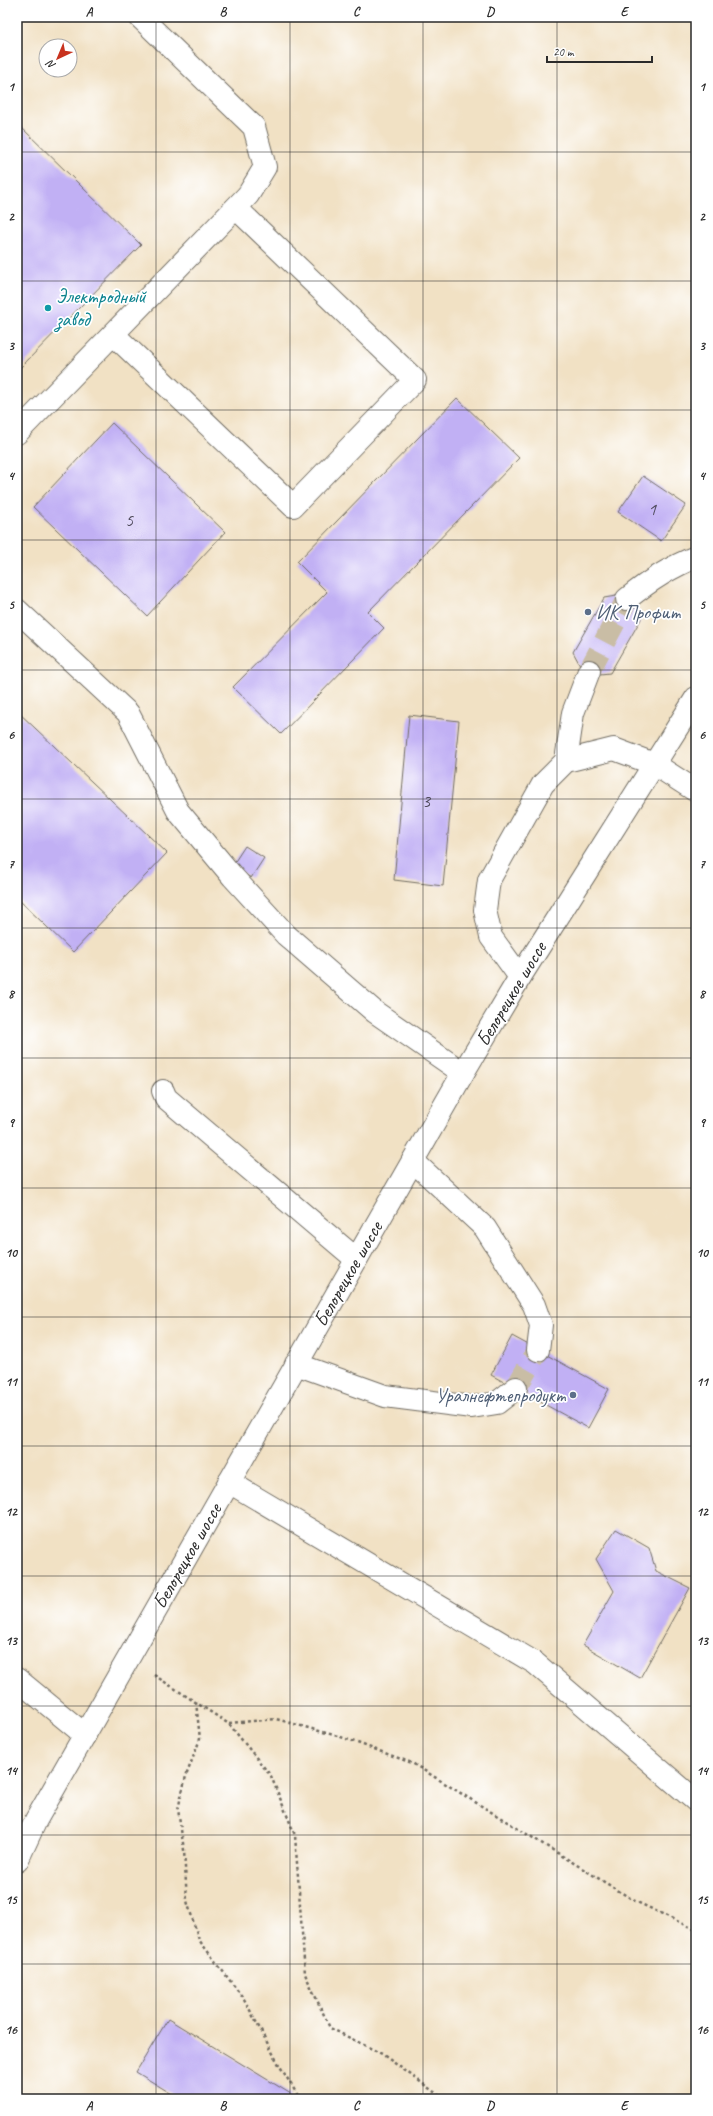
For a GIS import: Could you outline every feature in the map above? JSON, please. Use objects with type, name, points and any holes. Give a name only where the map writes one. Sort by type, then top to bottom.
[{"type":"main road","points":[[17,434],[236,208],[248,195],[265,167],[254,127],[140,17]]},
{"type":"main road","points":[[113,334],[293,506],[415,380],[236,208]]},
{"type":"main road","points":[[627,599],[646,583],[674,565],[696,557]]},
{"type":"main road","points":[[17,610],[128,713],[178,811],[233,877],[286,935],[375,1012],[463,1073]]},
{"type":"main road","points":[[566,761],[573,713],[589,672]]},
{"type":"main road","name":"Белорецкое шоссе","points":[[17,1861],[36,1820],[463,1073],[520,977],[696,698]]},
{"type":"main road","points":[[520,977],[491,937],[485,910],[489,880],[543,784],[566,761],[614,749],[654,764],[696,791]]},
{"type":"main road","points":[[163,1091],[166,1098],[356,1259]]},
{"type":"main road","points":[[413,1161],[485,1228],[534,1305],[541,1325],[538,1350]]},
{"type":"main road","points":[[296,1364],[385,1396],[472,1407],[497,1403],[516,1388]]},
{"type":"main road","points":[[229,1482],[536,1663],[696,1801]]},
{"type":"main road","points":[[17,1678],[85,1735]]},
{"type":"path","points":[[128,1658],[196,1701],[229,1724],[271,1776],[295,1835],[305,1974],[330,2028],[382,2054],[444,2099]]},
{"type":"path","points":[[196,1701],[200,1739],[186,1776],[178,1809],[184,1850],[187,1901],[199,1940],[244,1999],[278,2063],[300,2099]]},
{"type":"path","points":[[229,1724],[276,1719],[341,1737],[412,1764],[635,1901],[696,1930]]},
{"type":"building","name":"Электродный завод","points":[[17,123],[141,245],[17,371]]},
{"type":"building","points":[[457,398],[519,458],[368,612],[384,628],[281,734],[233,687],[327,592],[297,562]]},
{"type":"building","points":[[112,423],[225,532],[147,616],[33,507]]},
{"type":"building","points":[[643,476],[686,505],[661,541],[618,512]]},
{"type":"building","points":[[616,596],[627,599],[637,608],[641,619],[610,673],[600,674],[589,671],[580,665],[573,652],[604,598]]},
{"type":"building","points":[[17,711],[167,853],[73,952],[17,898]]},
{"type":"building","points":[[409,715],[459,721],[443,886],[394,880]]},
{"type":"building","points":[[245,846],[264,858],[251,878],[232,866]]},
{"type":"building","points":[[512,1336],[609,1389],[588,1428],[491,1375]]},
{"type":"building","points":[[616,1529],[649,1548],[656,1571],[690,1588],[640,1678],[583,1645],[614,1591],[596,1559]]},
{"type":"building","points":[[168,2019],[291,2094],[288,2099],[180,2099],[136,2072]]},
{"type":"tunnel","points":[[589,671],[627,599]]},
{"type":"tunnel","points":[[516,1388],[538,1350]]},
{"type":"place","name":"Электродный завод","points":[[48,308]]},
{"type":"place","name":"ИК Профит","points":[[588,612]]},
{"type":"place","name":"Уралнефтепродукт","points":[[573,1395]]}]
